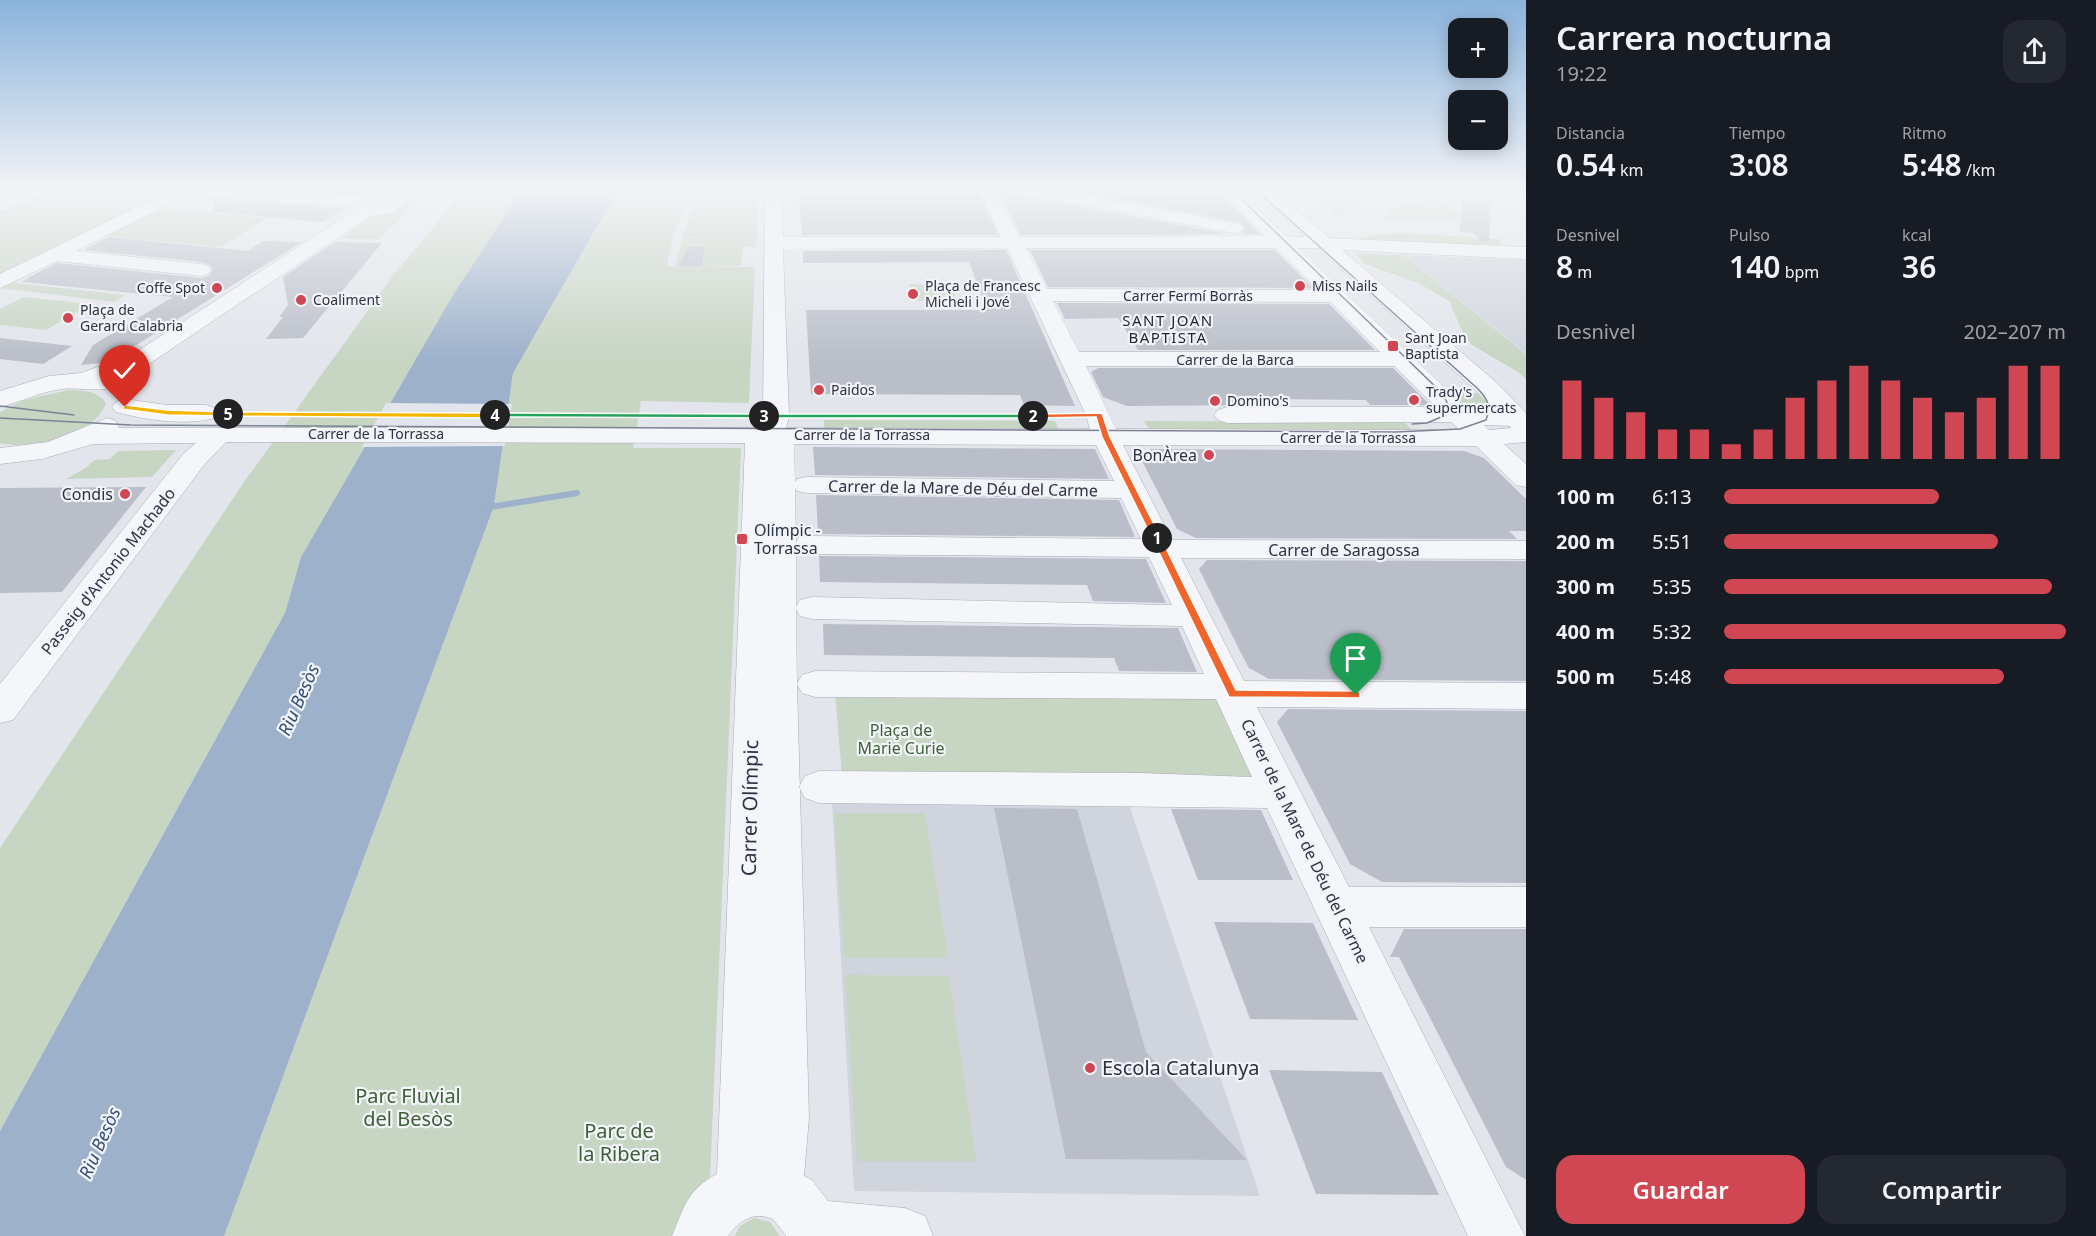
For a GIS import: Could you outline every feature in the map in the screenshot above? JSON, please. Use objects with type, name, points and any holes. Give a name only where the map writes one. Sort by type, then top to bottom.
[{"type":"street","points":[[0,282],[73,246]]},
{"type":"street","points":[[3,392],[72,382],[106,374],[141,359],[307,246]]},
{"type":"street","name":"Carrer Olímpic","points":[[776,246],[774,425],[781,442],[779,792],[783,1118],[787,1211]]},
{"type":"street","name":"Carrer de la Mare de Déu del Carme","points":[[1016,246],[1103,426],[1155,549],[1223,691],[1337,908],[1497,1236]]},
{"type":"street","points":[[1292,246],[1335,296],[1526,479]]},
{"type":"street","points":[[1326,246],[1488,388],[1524,427]]},
{"type":"street","points":[[1362,246],[1526,253]]},
{"type":"street","points":[[54,255],[201,270]]},
{"type":"street","name":"Carrer Fermí Borràs","points":[[1040,295],[1335,296]]},
{"type":"street","points":[[0,456],[44,452],[89,436],[106,427],[119,397],[141,359]]},
{"type":"street","name":"Carrer de la Barca","points":[[1071,360],[1400,359]]},
{"type":"street","name":"Carrer de la Torrassa","points":[[72,382],[167,413],[270,424],[1103,426],[1483,438],[1524,427]]},
{"type":"street","name":"Carrer de la Torrassa","points":[[1103,426],[1458,414],[1524,427]]},
{"type":"street","name":"Carrer de la Torrassa","points":[[89,436],[220,435],[270,424]]},
{"type":"street","name":"Carrer Olímpic","points":[[774,425],[758,443],[787,1211]]},
{"type":"street","name":"Passeig d'Antonio Machado","points":[[0,710],[194,459],[220,435]]},
{"type":"street","name":"Carrer de la Mare de Déu del Carme","points":[[807,486],[1119,489]]},
{"type":"street","name":"Carrer de Saragossa","points":[[809,545],[1526,550]]},
{"type":"street","points":[[812,608],[1180,616]]},
{"type":"street","points":[[815,684],[1526,696]]},
{"type":"street","points":[[819,787],[1140,789],[1264,794]]},
{"type":"street","points":[[1337,908],[1526,907]]},
{"type":"street","points":[[700,1236],[711,1212],[726,1198],[905,1236]]},
{"type":"shaded area","points":[[1405,255],[1526,260],[1526,353]]},
{"type":"shaded area","name":"Escola Catalunya","points":[[832,801],[1128,802],[1260,1196],[854,1191]]},
{"type":"green space","points":[[0,246],[65,246],[0,278]]},
{"type":"green space","points":[[418,246],[485,246],[453,295],[301,557],[285,613],[0,1131],[0,848],[244,482],[395,273]]},
{"type":"green space","points":[[586,246],[671,246],[667,266],[675,267],[681,246],[755,246],[743,247],[741,266],[702,267],[755,267],[749,403],[641,401],[633,448],[741,448],[710,1179],[684,1236],[224,1236],[494,506],[513,373]]},
{"type":"green space","points":[[1355,253],[1404,255],[1526,354],[1526,379],[1472,345],[1464,335],[1449,301],[1418,283],[1365,264]]},
{"type":"green space","points":[[7,282],[125,295],[114,302],[0,288]]},
{"type":"green space","points":[[909,284],[952,285],[957,301],[914,301]]},
{"type":"green space","points":[[24,297],[90,304],[46,330],[0,325],[0,309]]},
{"type":"green space","points":[[69,390],[94,393],[106,403],[100,414],[76,432],[44,442],[13,445],[0,443],[0,412],[24,400]]},
{"type":"green space","points":[[1446,392],[1477,393],[1495,409],[1480,411],[1468,408]]},
{"type":"green space","points":[[824,420],[1055,421],[1060,433],[824,432]]},
{"type":"green space","points":[[1144,421],[1404,422],[1416,434],[1152,433]]},
{"type":"green space","points":[[176,450],[152,477],[66,479],[95,460],[110,459],[118,451]]},
{"type":"green space","name":"Plaça de Marie Curie","points":[[834,679],[1208,680],[1265,801],[844,800]]},
{"type":"green space","points":[[834,813],[925,813],[948,958],[844,958]]},
{"type":"green space","points":[[845,975],[949,976],[976,1161],[857,1161]]},
{"type":"green space","points":[[754,1218],[770,1222],[780,1236],[735,1236],[740,1226]]},
{"type":"water","name":"Riu Besòs","points":[[485,246],[586,246],[513,373],[494,506],[224,1236],[0,1236],[0,1131],[285,613],[301,557],[453,295]]},
{"type":"pier","points":[[386,403],[512,404],[505,446],[362,447]]},
{"type":"building","points":[[92,246],[195,246],[248,251],[256,246],[296,246],[117,357],[102,363],[81,365],[93,345],[173,297],[22,282],[29,278],[27,278],[57,263],[201,278],[209,276],[213,270],[210,265],[201,262],[84,250]]},
{"type":"building","points":[[330,246],[380,246],[303,338],[266,339],[283,317],[279,317],[288,305],[283,277]]},
{"type":"building","points":[[688,247],[704,247],[702,266],[679,266]]},
{"type":"building","points":[[1006,250],[1075,406],[1024,405],[1020,395],[811,394],[806,310],[987,310],[969,262],[803,263],[803,251]]},
{"type":"building","points":[[1030,250],[1275,250],[1313,288],[1048,287]]},
{"type":"building","points":[[1057,303],[1329,304],[1375,350],[1138,350],[1118,318],[1065,319]]},
{"type":"building","points":[[0,338],[72,346],[43,364],[0,359]]},
{"type":"building","points":[[1098,368],[1393,368],[1430,405],[1370,405],[1366,400],[1260,399],[1264,405],[1127,406],[1103,397],[1091,372]]},
{"type":"building","points":[[813,447],[1095,449],[1109,479],[815,475]]},
{"type":"building","points":[[1151,449],[1464,451],[1484,458],[1526,499],[1526,531],[1509,531],[1517,539],[1196,538],[1177,529],[1140,457]]},
{"type":"building","points":[[146,487],[62,592],[0,593],[0,488]]},
{"type":"building","points":[[816,495],[1119,500],[1135,537],[818,534]]},
{"type":"building","points":[[819,556],[1146,559],[1166,603],[1093,601],[1087,585],[820,582]]},
{"type":"building","points":[[1207,560],[1526,561],[1526,681],[1269,679],[1249,668],[1242,655],[1199,569]]},
{"type":"building","points":[[823,624],[1178,628],[1197,672],[1119,671],[1114,658],[824,655]]},
{"type":"building","points":[[1288,709],[1526,711],[1526,883],[1382,882],[1350,864],[1277,722]]},
{"type":"building","points":[[994,808],[1077,809],[1146,1052],[1247,1160],[1066,1159]]},
{"type":"building","points":[[1171,809],[1261,810],[1293,880],[1198,880]]},
{"type":"building","points":[[1214,922],[1313,923],[1358,1020],[1250,1019]]},
{"type":"building","points":[[1404,929],[1526,929],[1526,1180],[1506,1167],[1399,957],[1390,957]]},
{"type":"building","points":[[1269,1070],[1382,1072],[1439,1195],[1316,1194]]},
{"type":"waterway","points":[[484,508],[577,493]]},
{"type":"tram line","points":[[1290,246],[1442,393],[1449,406],[1446,415],[1427,423],[1412,424]]},
{"type":"tram line","points":[[0,418],[131,425],[1396,432],[1460,429],[1486,420],[1489,410],[1488,402],[1477,388],[1318,246]]},
{"type":"tram line","points":[[0,406],[74,415]]},
{"type":"place","name":"Miss Nails","points":[[1300,286]]},
{"type":"place","name":"Coffe Spot","points":[[217,288]]},
{"type":"place","name":"Plaça de Francesc Micheli i Jové","points":[[913,294]]},
{"type":"place","name":"Coaliment","points":[[301,300]]},
{"type":"place","name":"Plaça de Gerard Calabria","points":[[68,318]]},
{"type":"place","name":"Sant Joan Baptista","points":[[1393,346]]},
{"type":"place","name":"Paidos","points":[[819,390]]},
{"type":"place","name":"Trady's supermercats","points":[[1414,400]]},
{"type":"place","name":"Domino's","points":[[1215,401]]},
{"type":"place","name":"BonÀrea","points":[[1209,455]]},
{"type":"place","name":"Condis","points":[[125,494]]},
{"type":"place","name":"Olímpic - Torrassa","points":[[742,539]]},
{"type":"place","name":"Escola Catalunya","points":[[1090,1068]]},
{"type":"district","name":"SANT JOAN BAPTISTA","points":[[1168,330]]},
{"type":"route","points":[[125,407],[167,413],[276,415],[1099,415],[1106,437],[1233,694],[1356,695]]},
{"type":"park label","name":"Parc Fluvial del Besòs","points":[[408,1108]]},
{"type":"park label","name":"Parc de la Ribera","points":[[619,1142]]}]
